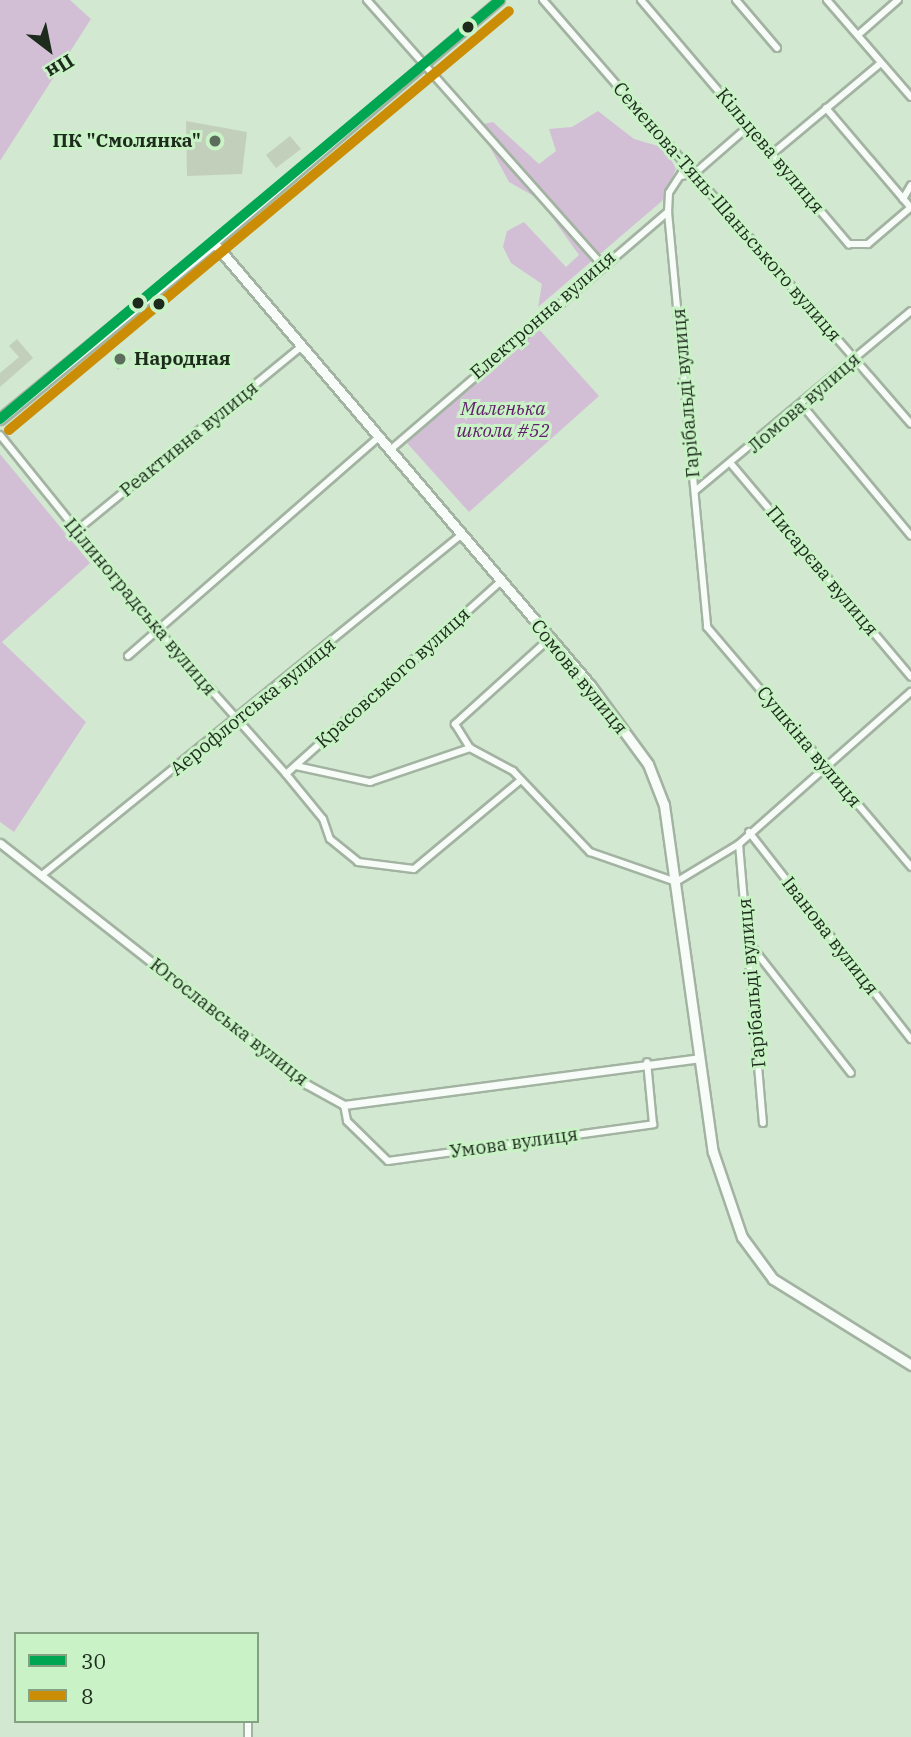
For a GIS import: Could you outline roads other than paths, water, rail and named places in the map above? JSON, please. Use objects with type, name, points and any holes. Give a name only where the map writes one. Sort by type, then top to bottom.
[{"type":"main road","name":"Сомова вулиця","points":[[214,243],[549,639],[654,776],[676,882],[709,1129],[724,1194],[755,1261],[773,1279],[911,1365]]},
{"type":"main road","points":[[0,419],[214,243]]},
{"type":"street","points":[[367,0],[601,264]]},
{"type":"street","points":[[214,243],[428,66],[500,0]]},
{"type":"street","name":"Семенова-Тянь-Шаньського вулиця","points":[[542,0],[911,424]]},
{"type":"street","name":"Кільцева вулиця","points":[[641,0],[849,244],[868,244],[911,208]]},
{"type":"street","points":[[736,0],[777,48]]},
{"type":"street","points":[[827,0],[911,97]]},
{"type":"street","points":[[858,35],[898,0]]},
{"type":"street","points":[[772,153],[881,63]]},
{"type":"street","points":[[826,108],[911,208]]},
{"type":"street","points":[[681,176],[695,173],[749,126]]},
{"type":"street","name":"Гарібальді вулиця","points":[[687,164],[669,193],[668,212],[708,627]]},
{"type":"street","points":[[903,199],[911,185]]},
{"type":"street","name":"Електронна вулиця","points":[[390,450],[601,264],[668,212]]},
{"type":"street","name":"Ломова вулиця","points":[[695,491],[732,465],[911,312]]},
{"type":"street","name":"Реактивна вулиця","points":[[76,531],[301,347]]},
{"type":"street","points":[[802,405],[911,536]]},
{"type":"street","name":"Цілиноградська вулиця","points":[[0,435],[155,627],[286,774],[324,821],[330,839],[358,862],[410,870],[521,780]]},
{"type":"street","points":[[128,656],[155,627],[379,437]]},
{"type":"street","name":"Писарєва вулиця","points":[[732,465],[911,677]]},
{"type":"street","name":"Аерофлотська вулиця","points":[[42,875],[238,720],[461,535]]},
{"type":"street","name":"Красовського вулиця","points":[[286,774],[500,582]]},
{"type":"street","name":"Сушкіна вулиця","points":[[708,627],[911,867]]},
{"type":"street","points":[[549,639],[455,724],[470,748],[521,780],[590,852],[676,882],[739,844],[749,832],[911,692]]},
{"type":"street","points":[[296,766],[370,782],[470,748]]},
{"type":"street","name":"Іванова вулиця","points":[[749,832],[911,1039]]},
{"type":"street","name":"Югославська вулиця","points":[[0,843],[306,1084],[344,1105]]},
{"type":"street","name":"Гарібальді вулиця","points":[[739,844],[763,1123]]},
{"type":"street","points":[[748,941],[851,1073]]},
{"type":"street","points":[[344,1105],[647,1062],[699,1058]]},
{"type":"street","name":"Умова вулиця","points":[[344,1105],[347,1121],[388,1161],[428,1156],[653,1124],[647,1062]]},
{"type":"place","name":"ПК \"Смолянка\"","points":[[215,141]]},
{"type":"place","name":"Народная","points":[[120,359]]},
{"type":"park label","name":"Маленька школа #52","points":[[503,420]]}]
